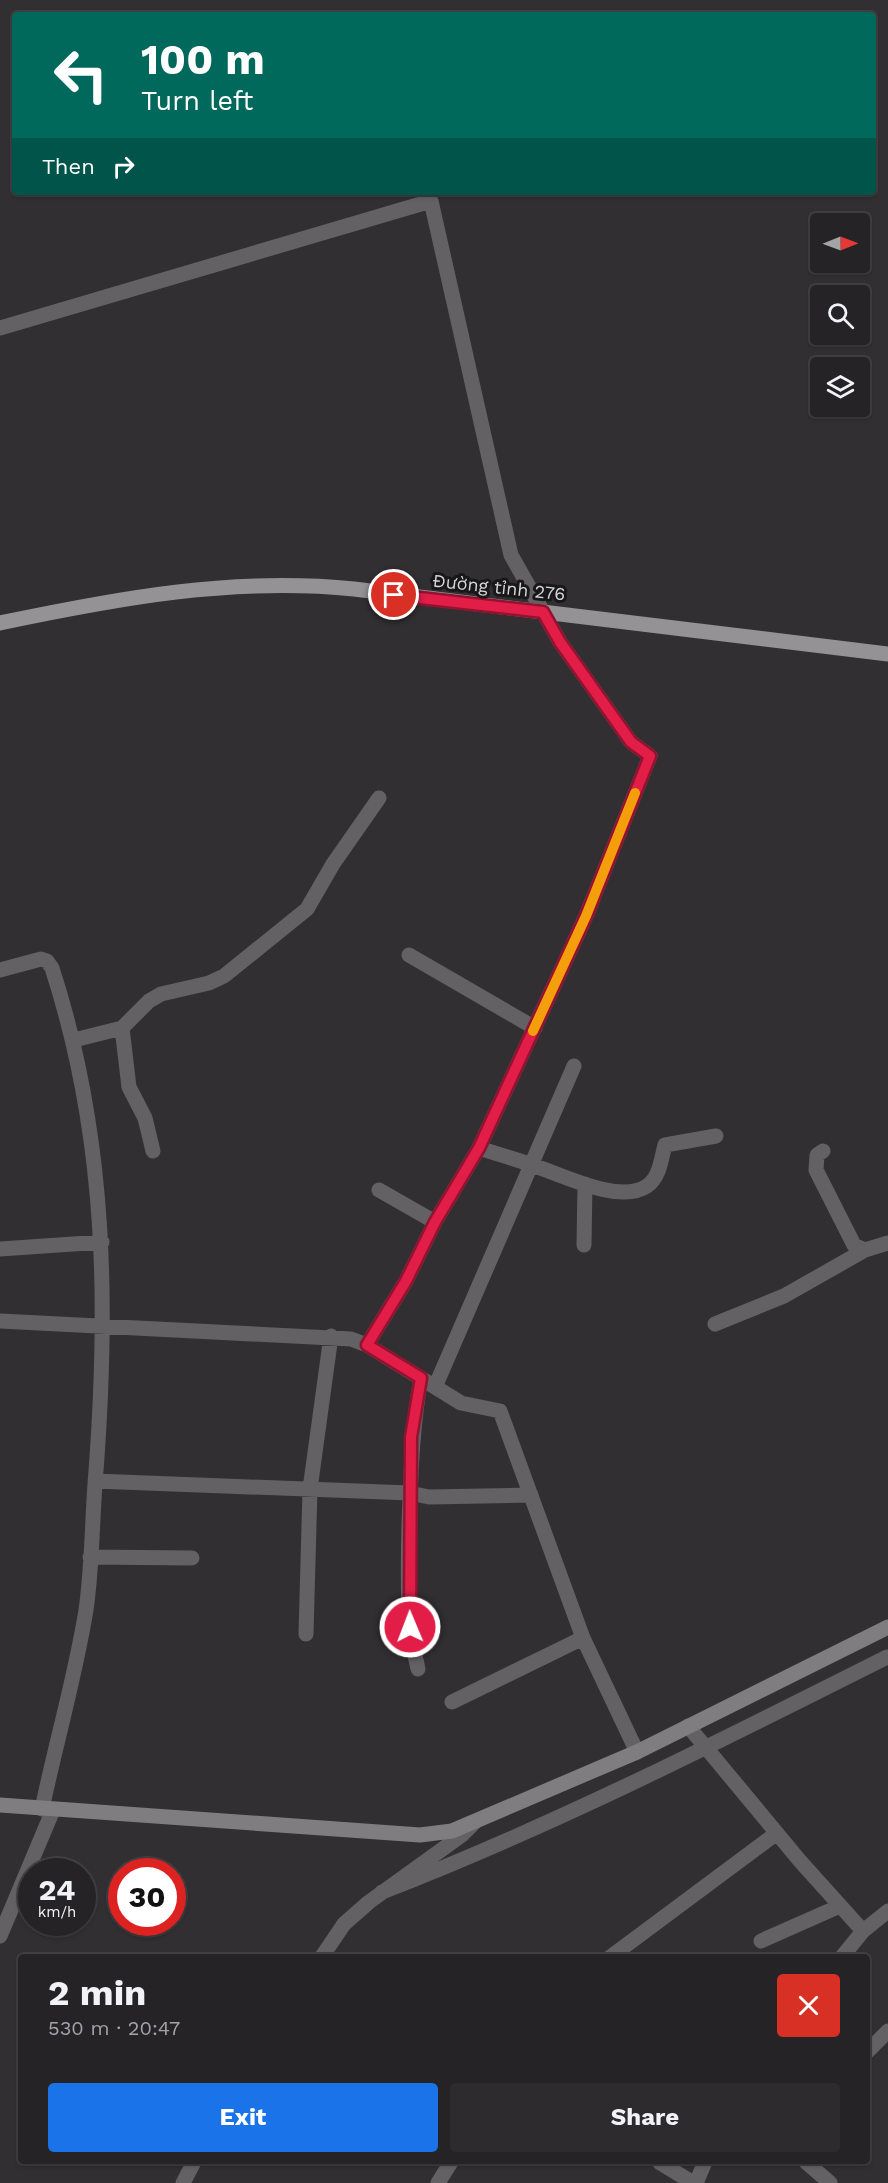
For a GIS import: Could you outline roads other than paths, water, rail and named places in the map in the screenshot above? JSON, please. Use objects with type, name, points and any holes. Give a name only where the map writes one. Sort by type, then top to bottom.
[{"type":"main road","name":"Đường tỉnh 276","points":[[0,623],[168,592],[258,584],[326,586],[888,654]]},
{"type":"main road","points":[[0,1805],[420,1835],[452,1831],[637,1752],[888,1627]]},
{"type":"street","points":[[0,328],[431,201],[506,542],[560,642],[631,742],[650,756],[586,916],[479,1148],[435,1222],[406,1281],[367,1345]]},
{"type":"street","points":[[74,1040],[122,1028],[149,1001],[161,994],[209,983],[224,976],[307,909],[333,864],[379,798]]},
{"type":"street","points":[[409,955],[535,1028]]},
{"type":"street","points":[[0,970],[41,959],[48,961],[74,1040],[97,1173],[102,1242],[103,1328],[102,1405],[86,1608],[72,1690],[56,1740],[47,1810],[0,1936]]},
{"type":"street","points":[[122,1028],[129,1087],[145,1118],[153,1151]]},
{"type":"street","points":[[435,1387],[574,1066]]},
{"type":"street","points":[[479,1148],[585,1184],[615,1192],[635,1192],[648,1185],[658,1173],[665,1145],[716,1136]]},
{"type":"street","points":[[824,1151],[817,1155],[816,1170],[855,1245],[865,1250]]},
{"type":"street","points":[[584,1245],[585,1184]]},
{"type":"street","points":[[379,1190],[435,1222]]},
{"type":"street","points":[[0,1250],[102,1242]]},
{"type":"street","points":[[715,1324],[784,1296],[865,1250],[888,1242]]},
{"type":"street","points":[[0,1321],[103,1328],[332,1336],[351,1339],[367,1345],[461,1403],[500,1411],[583,1638],[637,1752]]},
{"type":"street","points":[[306,1634],[310,1489],[332,1336]]},
{"type":"street","points":[[418,1669],[410,1627],[410,1493],[411,1437],[421,1378]]},
{"type":"street","points":[[96,1481],[410,1493],[429,1497],[531,1495]]},
{"type":"street","points":[[90,1557],[192,1558]]},
{"type":"street","points":[[452,1702],[583,1638]]},
{"type":"street","points":[[382,1892],[439,1870],[706,1748],[887,1657]]},
{"type":"street","points":[[688,1726],[863,1931]]},
{"type":"street","points":[[324,1954],[344,1924],[382,1892],[462,1835],[475,1822]]},
{"type":"street","points":[[614,1954],[777,1833]]},
{"type":"street","points":[[761,1941],[840,1906]]},
{"type":"street","points":[[845,1954],[863,1931],[887,1914]]},
{"type":"street","points":[[870,2049],[888,2031]]},
{"type":"street","points":[[183,2183],[193,2164]]},
{"type":"street","points":[[438,2183],[450,2164]]},
{"type":"street","points":[[662,2164],[695,2183],[704,2164]]},
{"type":"street","points":[[808,2164],[830,2183]]}]
